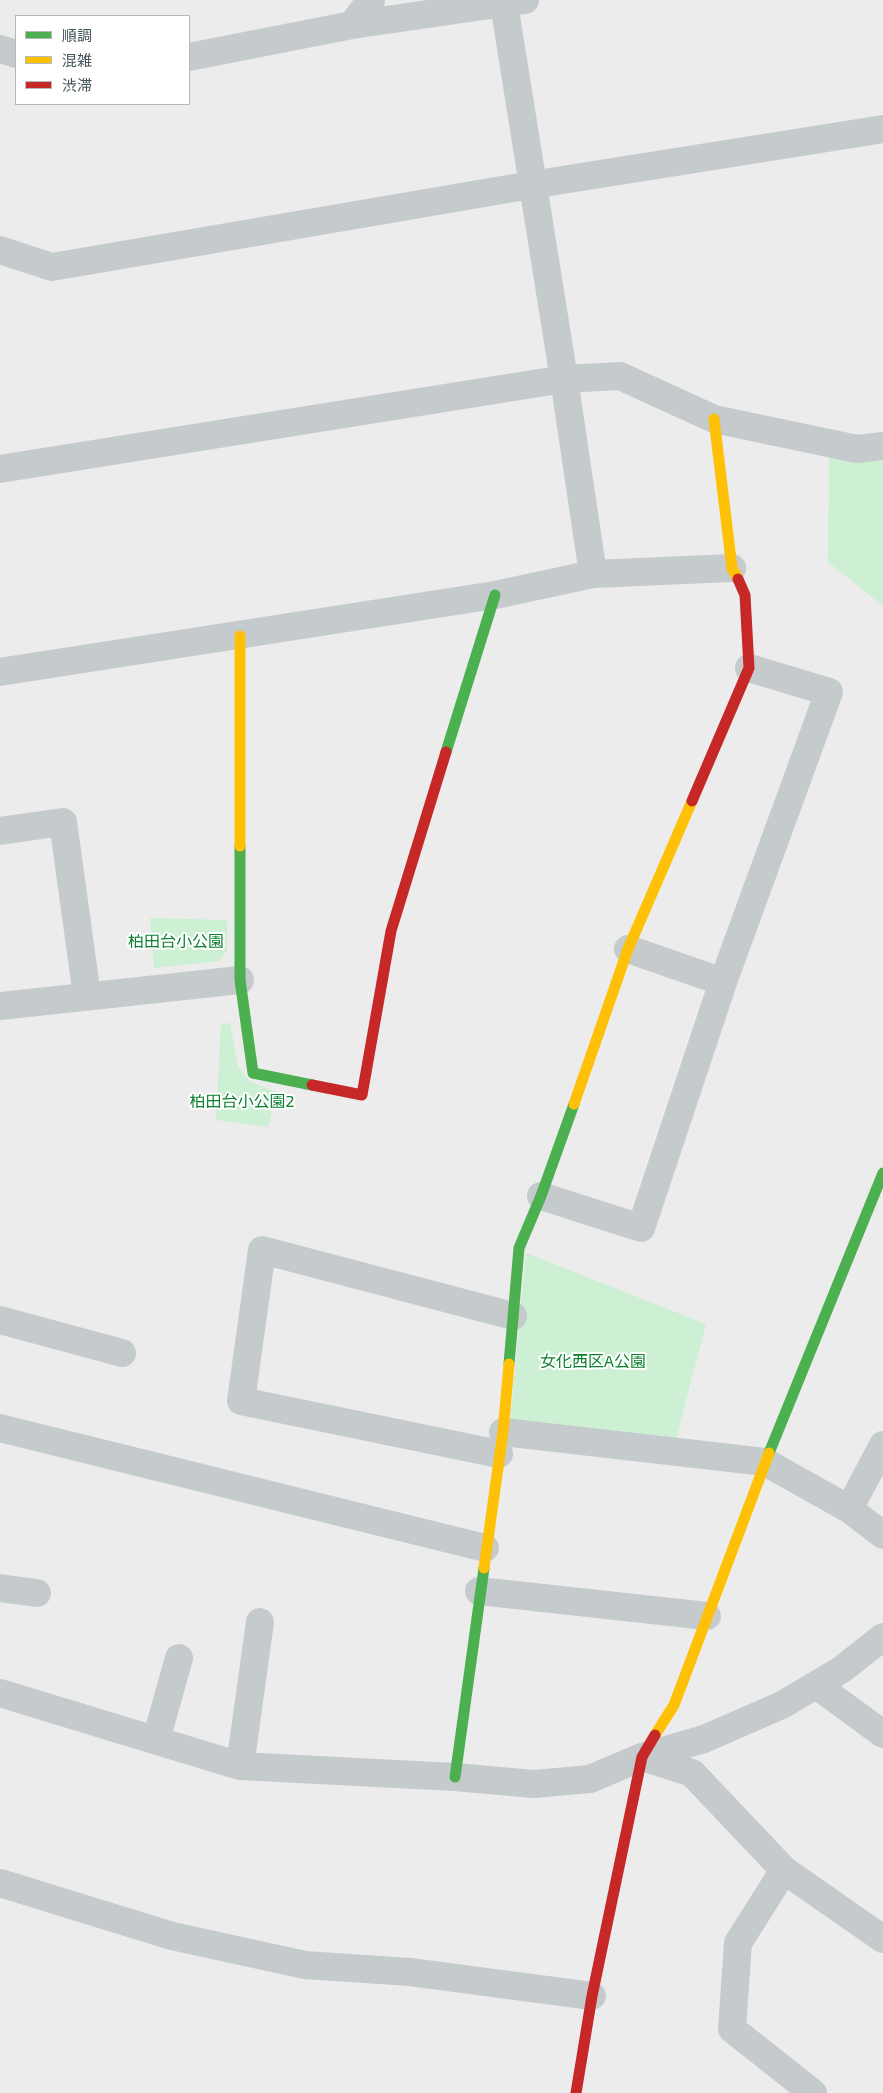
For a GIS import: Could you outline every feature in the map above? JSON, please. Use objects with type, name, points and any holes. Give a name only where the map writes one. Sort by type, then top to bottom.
[{"type":"street","points":[[352,26],[371,0]]},
{"type":"street","points":[[190,57],[352,26],[515,2],[532,185],[564,379],[593,574]]},
{"type":"street","points":[[0,49],[15,54]]},
{"type":"street","points":[[0,250],[52,267],[532,185],[883,129]]},
{"type":"street","points":[[0,469],[564,379],[620,376],[714,419],[857,449],[883,446]]},
{"type":"street","points":[[454,1777],[501,1443],[519,1248],[541,1196],[628,949],[749,668],[745,595],[732,568],[714,419]]},
{"type":"street","points":[[0,672],[495,595],[593,574],[732,568]]},
{"type":"street","points":[[240,636],[240,980],[253,1073],[362,1095],[391,931],[495,595]]},
{"type":"street","points":[[541,1196],[641,1228],[723,982],[829,692],[749,668]]},
{"type":"street","points":[[0,831],[63,822],[87,996]]},
{"type":"street","points":[[628,949],[723,982]]},
{"type":"street","points":[[0,1006],[240,980]]},
{"type":"street","points":[[576,2093],[592,1996],[642,1757],[674,1705],[765,1462],[883,1173]]},
{"type":"street","points":[[513,1316],[262,1250],[241,1401],[501,1443],[765,1462],[849,1509],[883,1535]]},
{"type":"street","points":[[0,1320],[122,1353]]},
{"type":"street","points":[[0,1428],[485,1548]]},
{"type":"street","points":[[849,1509],[883,1445]]},
{"type":"street","points":[[0,1588],[37,1593]]},
{"type":"street","points":[[479,1591],[707,1616]]},
{"type":"street","points":[[240,1766],[260,1622]]},
{"type":"street","points":[[0,1693],[240,1766],[454,1777],[534,1784],[590,1779],[642,1757],[704,1739],[782,1705],[841,1670],[883,1637]]},
{"type":"street","points":[[156,1740],[179,1658]]},
{"type":"street","points":[[816,1685],[883,1734]]},
{"type":"street","points":[[642,1757],[692,1773],[784,1870],[883,1940]]},
{"type":"street","points":[[784,1870],[738,1943],[732,2029],[813,2093]]},
{"type":"street","points":[[0,1883],[172,1936],[304,1965],[410,1972],[592,1996]]},
{"type":"green space","points":[[829,451],[883,453],[883,606],[828,562]]},
{"type":"green space","name":"柏田台小公園","points":[[150,918],[227,920],[227,951],[219,961],[154,968]]},
{"type":"green space","name":"柏田台小公園2","points":[[230,1023],[238,1066],[249,1081],[277,1092],[268,1127],[216,1120],[221,1024]]},
{"type":"green space","name":"女化西区A公園","points":[[526,1253],[706,1324],[674,1447],[509,1433]]},
{"type":"traffic: fast","points":[[446,752],[495,595]]},
{"type":"traffic: fast","points":[[240,846],[240,980],[253,1073],[312,1085]]},
{"type":"traffic: fast","points":[[509,1364],[519,1248],[541,1196],[574,1104]]},
{"type":"traffic: fast","points":[[769,1453],[883,1173]]},
{"type":"traffic: fast","points":[[455,1777],[484,1568]]},
{"type":"traffic: slow","points":[[714,419],[732,568],[738,579]]},
{"type":"traffic: slow","points":[[240,636],[240,846]]},
{"type":"traffic: slow","points":[[574,1104],[628,949],[692,801]]},
{"type":"traffic: slow","points":[[484,1568],[503,1432],[509,1364]]},
{"type":"traffic: slow","points":[[655,1735],[674,1705],[769,1453]]},
{"type":"traffic: jam","points":[[692,801],[749,668],[745,595],[738,579]]},
{"type":"traffic: jam","points":[[312,1085],[362,1095],[391,931],[446,752]]},
{"type":"traffic: jam","points":[[576,2093],[592,1996],[642,1757],[655,1735]]}]
